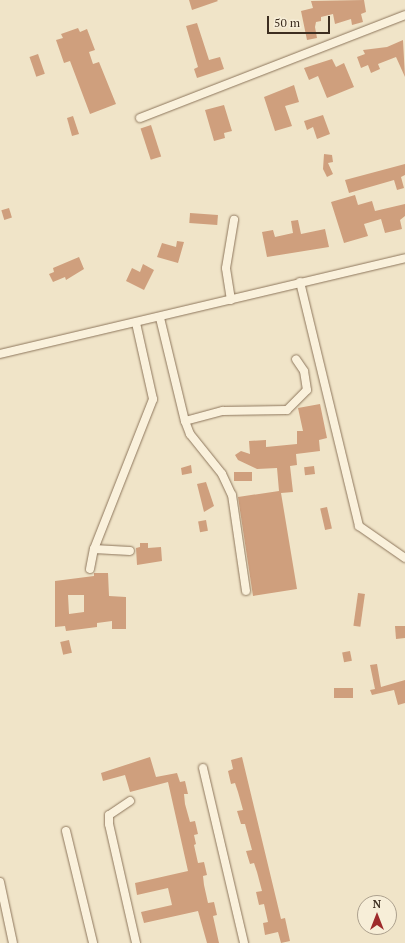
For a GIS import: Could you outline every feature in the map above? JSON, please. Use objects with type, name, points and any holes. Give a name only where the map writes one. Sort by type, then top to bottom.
[{"type":"street","points":[[140,118],[405,15]]},
{"type":"street","points":[[231,300],[226,268],[234,220]]},
{"type":"street","points":[[0,354],[136,324],[300,282],[405,258]]},
{"type":"street","points":[[300,282],[359,526],[405,558]]},
{"type":"street","points":[[160,318],[184,421],[190,434],[222,474],[232,495],[246,591]]},
{"type":"street","points":[[90,569],[94,549],[153,399],[136,324]]},
{"type":"street","points":[[184,421],[223,411],[287,410],[307,390],[304,371],[296,358]]},
{"type":"street","points":[[94,549],[130,551]]},
{"type":"street","points":[[203,768],[244,943]]},
{"type":"street","points":[[130,801],[109,815],[109,824],[136,943]]},
{"type":"street","points":[[66,831],[93,943]]},
{"type":"street","points":[[0,882],[13,943]]},
{"type":"building","points":[[189,0],[217,0],[218,1],[192,10]]},
{"type":"building","points":[[364,0],[366,12],[361,14],[363,22],[352,25],[351,19],[335,24],[333,14],[321,17],[321,21],[316,22],[315,27],[317,38],[307,40],[301,11],[313,8],[311,1]]},
{"type":"building","points":[[197,23],[209,60],[220,57],[224,69],[197,78],[194,69],[198,67],[186,26]]},
{"type":"building","points":[[78,28],[80,32],[87,29],[95,50],[89,52],[93,64],[99,62],[116,104],[90,114],[70,61],[64,63],[56,40],[63,38],[61,34]]},
{"type":"building","points":[[403,40],[405,77],[396,57],[378,64],[380,69],[371,73],[368,65],[361,68],[357,57],[365,54],[363,50],[387,47]]},
{"type":"building","points":[[38,54],[45,74],[36,77],[29,57]]},
{"type":"building","points":[[332,59],[336,67],[344,63],[354,87],[327,98],[318,76],[309,80],[304,68]]},
{"type":"building","points":[[294,85],[299,102],[285,106],[292,126],[275,131],[264,97]]},
{"type":"building","points":[[224,105],[232,131],[224,133],[225,138],[214,141],[205,110]]},
{"type":"building","points":[[323,115],[330,134],[317,139],[313,127],[307,130],[304,121]]},
{"type":"building","points":[[73,116],[79,134],[72,136],[67,118]]},
{"type":"building","points":[[151,125],[161,156],[151,160],[141,128]]},
{"type":"building","points":[[324,154],[332,155],[333,162],[328,163],[333,174],[327,177],[323,169]]},
{"type":"building","points":[[405,164],[405,175],[401,177],[404,188],[397,190],[394,180],[349,193],[345,180]]},
{"type":"building","points":[[355,195],[358,205],[372,201],[375,211],[405,204],[405,216],[400,220],[402,229],[385,233],[381,219],[364,224],[368,236],[344,243],[331,202]]},
{"type":"building","points":[[9,208],[12,218],[4,220],[1,210]]},
{"type":"building","points":[[190,213],[218,215],[217,225],[189,223]]},
{"type":"building","points":[[298,220],[301,234],[325,229],[329,247],[267,257],[262,232],[273,230],[275,237],[293,233],[291,221]]},
{"type":"building","points":[[177,241],[184,242],[178,263],[157,257],[162,243],[176,247]]},
{"type":"building","points":[[79,257],[84,269],[66,280],[65,277],[53,282],[49,274],[54,272],[53,268]]},
{"type":"building","points":[[143,264],[154,270],[144,290],[126,281],[132,268],[140,272]]},
{"type":"building","points":[[320,404],[327,438],[319,440],[320,451],[296,454],[297,465],[290,466],[293,492],[281,493],[297,589],[253,596],[238,497],[279,491],[277,468],[257,469],[238,460],[235,455],[241,451],[250,454],[249,441],[266,440],[266,447],[297,444],[297,431],[303,431],[298,408]]},
{"type":"building","points":[[191,465],[192,473],[182,475],[181,468]]},
{"type":"building","points":[[314,466],[315,474],[305,475],[304,467]]},
{"type":"building","points":[[234,472],[252,472],[252,481],[234,481]]},
{"type":"building","points":[[206,482],[214,506],[204,512],[197,484]]},
{"type":"building","points":[[327,507],[332,528],[325,530],[320,509]]},
{"type":"building","points":[[206,520],[208,531],[200,532],[198,521]]},
{"type":"building","points":[[140,543],[148,543],[148,548],[161,547],[162,561],[137,565],[136,548],[140,547]]},
{"type":"building","points":[[94,573],[108,573],[109,596],[126,597],[126,629],[112,629],[112,621],[97,623],[97,627],[66,631],[65,626],[55,627],[55,581],[94,576]],"holes":[[[68,595],[84,595],[84,612],[69,614]]]},
{"type":"building","points":[[358,593],[365,594],[360,627],[353,626]]},
{"type":"building","points":[[395,626],[405,626],[405,638],[396,639]]},
{"type":"building","points":[[69,640],[72,653],[63,655],[60,642]]},
{"type":"building","points":[[350,651],[352,661],[344,662],[342,653]]},
{"type":"building","points":[[377,664],[381,687],[405,680],[405,703],[398,705],[394,690],[372,695],[370,690],[375,689],[370,665]]},
{"type":"building","points":[[334,688],[353,688],[353,698],[334,698]]},
{"type":"building","points":[[150,757],[156,777],[177,773],[180,782],[185,781],[188,794],[184,794],[185,804],[190,822],[195,821],[198,834],[194,835],[196,844],[194,845],[198,863],[204,862],[207,875],[203,876],[204,885],[208,903],[214,902],[217,915],[213,916],[219,943],[207,943],[198,911],[144,923],[141,912],[172,905],[168,888],[137,895],[135,883],[188,871],[168,782],[130,792],[125,775],[103,781],[101,773]]},
{"type":"building","points":[[242,757],[281,919],[285,918],[290,941],[281,943],[278,932],[265,935],[263,923],[268,922],[264,904],[259,905],[256,892],[262,891],[254,863],[250,864],[246,851],[252,850],[245,824],[241,824],[237,811],[243,810],[238,792],[235,783],[231,784],[228,771],[233,769],[231,760]]}]
